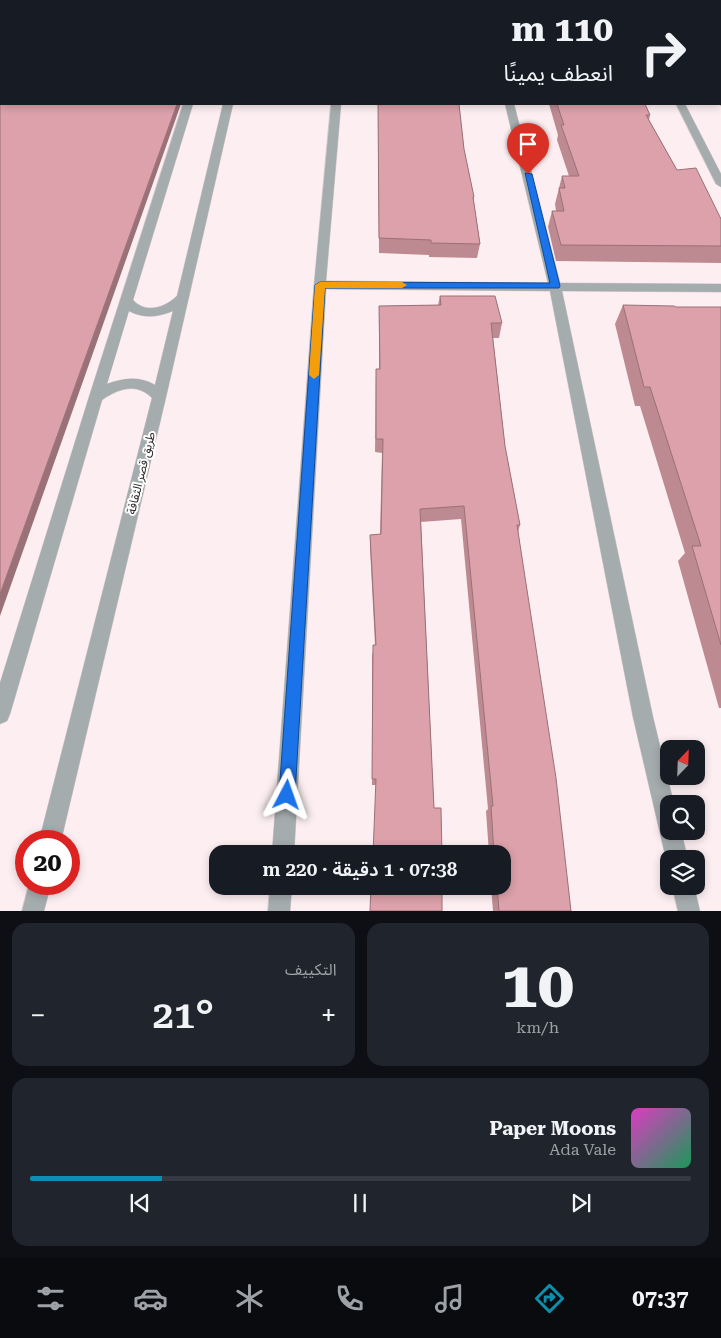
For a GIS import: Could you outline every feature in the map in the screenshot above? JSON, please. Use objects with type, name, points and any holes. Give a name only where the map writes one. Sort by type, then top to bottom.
[{"type":"street","points":[[0,714],[96,397],[188,105]]},
{"type":"street","name":"طريق قصر الثقافة","points":[[53,830],[159,397],[228,105]]},
{"type":"street","points":[[284,845],[320,285],[336,105]]},
{"type":"street","points":[[510,105],[555,286],[643,717],[662,795]]},
{"type":"street","points":[[681,105],[721,184]]},
{"type":"street","points":[[320,285],[721,288]]},
{"type":"street","points":[[126,301],[136,310],[153,312],[171,307],[183,297]]},
{"type":"street","points":[[96,397],[115,386],[137,383],[154,390],[159,397]]},
{"type":"street","points":[[34,910],[37,895]]},
{"type":"street","points":[[280,910],[281,895]]},
{"type":"street","points":[[686,895],[689,910]]},
{"type":"building","points":[[0,105],[177,105],[0,594]]},
{"type":"building","points":[[378,105],[459,105],[464,149],[474,197],[480,244],[431,243],[431,240],[379,238]]},
{"type":"building","points":[[557,105],[645,105],[650,115],[646,115],[677,170],[696,168],[721,219],[721,246],[561,245],[552,211],[564,211],[559,188],[565,188],[562,176],[579,176],[561,125],[564,125]]},
{"type":"building","points":[[440,296],[495,296],[502,323],[491,323],[505,446],[520,525],[517,525],[556,778],[571,911],[499,911],[498,895],[511,895],[511,845],[493,845],[491,806],[493,806],[464,506],[420,509],[434,808],[441,808],[442,845],[373,845],[376,779],[372,779],[373,645],[376,645],[370,535],[381,534],[383,439],[376,439],[376,369],[380,369],[379,306],[441,305]]},
{"type":"building","points":[[623,305],[721,307],[721,645],[692,546],[701,546],[650,387],[644,387]]},
{"type":"building","points":[[371,895],[442,895],[442,911],[370,911]]},
{"type":"slow traffic","points":[[314,375],[320,285],[402,285]]},
{"type":"route","points":[[287,795],[320,285],[555,286],[528,174]]}]
